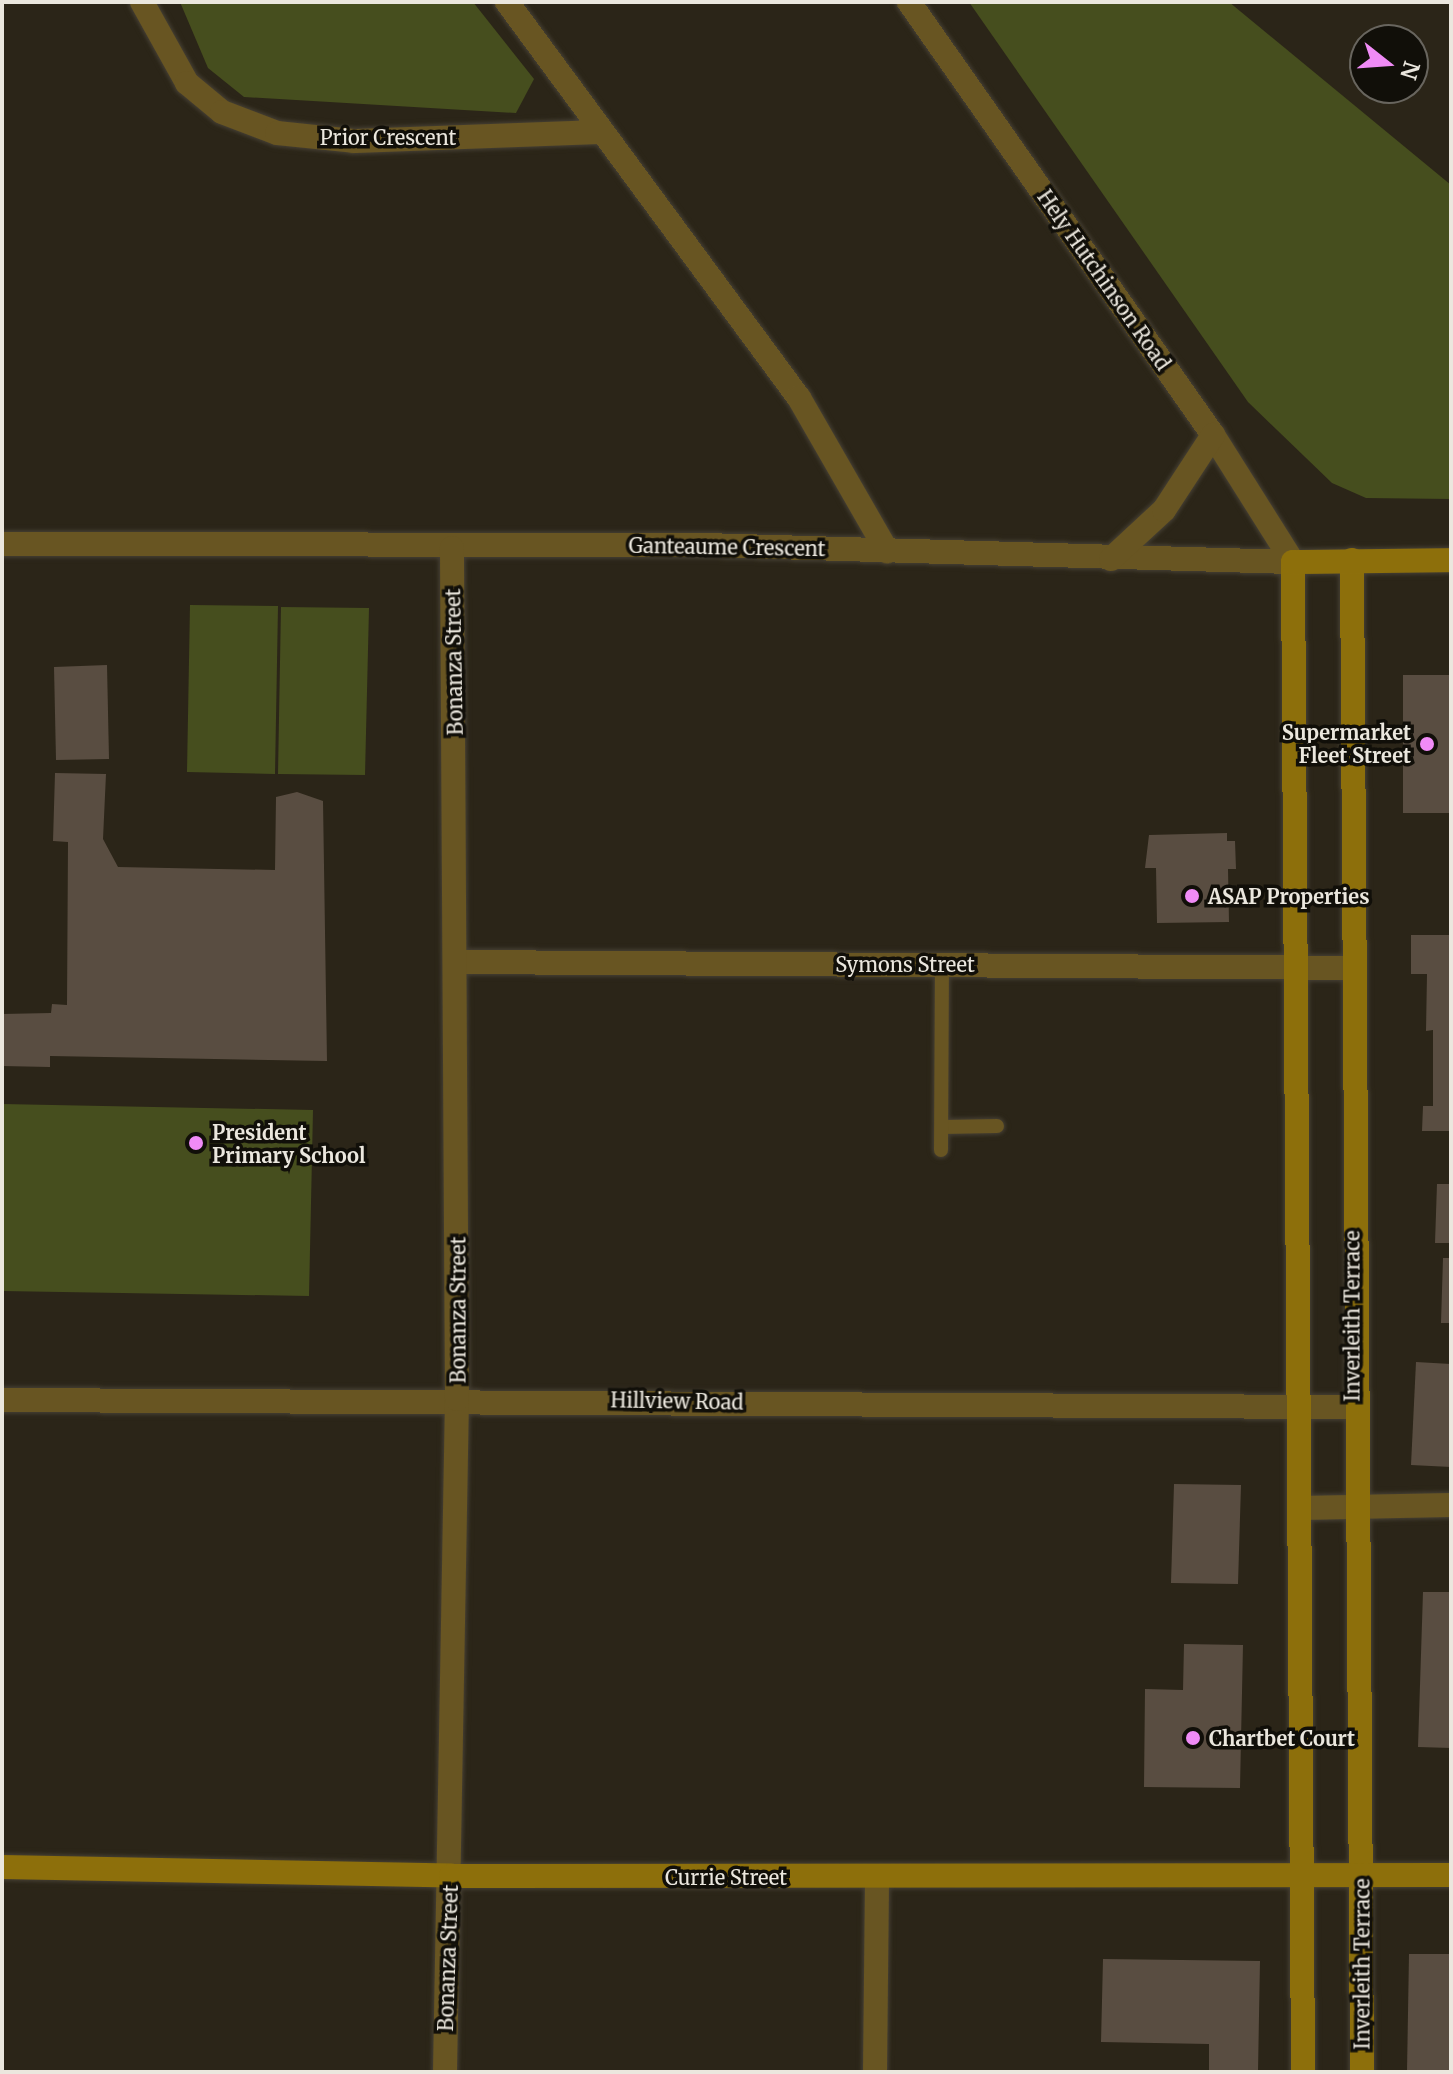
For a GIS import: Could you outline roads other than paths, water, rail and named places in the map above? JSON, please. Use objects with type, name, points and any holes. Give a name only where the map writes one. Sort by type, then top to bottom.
[{"type":"street","name":"Prior Crescent","points":[[142,2],[187,83],[222,112],[277,133],[354,141],[601,132]]},
{"type":"street","points":[[507,2],[799,398],[887,551]]},
{"type":"street","name":"Hely Hutchinson Road","points":[[909,2],[1213,435],[1293,562]]},
{"type":"street","points":[[1111,559],[1164,510],[1213,435]]},
{"type":"street","name":"Ganteaume Crescent","points":[[2,544],[887,551],[1293,562],[1451,560]]},
{"type":"street","name":"Bonanza Street","points":[[445,2072],[451,1876],[457,1399],[458,962],[452,548]]},
{"type":"street","name":"Inverleith Terrace","points":[[1352,560],[1352,1407],[1362,1875],[1362,2072]]},
{"type":"street","points":[[1293,562],[1296,1406],[1300,1508],[1303,2072]]},
{"type":"street","name":"Symons Street","points":[[458,962],[1296,965],[1352,968]]},
{"type":"street","name":"Hillview Road","points":[[2,1400],[457,1399],[1352,1407]]},
{"type":"street","points":[[1300,1508],[1451,1505]]},
{"type":"street","name":"Currie Street","points":[[2,1867],[451,1876],[877,1878],[1451,1875]]},
{"type":"street","points":[[875,2072],[877,1878]]},
{"type":"lane","points":[[941,1150],[942,964]]},
{"type":"lane","points":[[942,1127],[997,1126]]},
{"type":"place","name":"Supermarket Fleet Street","points":[[1427,744]]},
{"type":"place","name":"ASAP Properties","points":[[1192,896]]},
{"type":"place","name":"President Primary School","points":[[196,1143]]},
{"type":"place","name":"Chartbet Court","points":[[1193,1738]]}]
